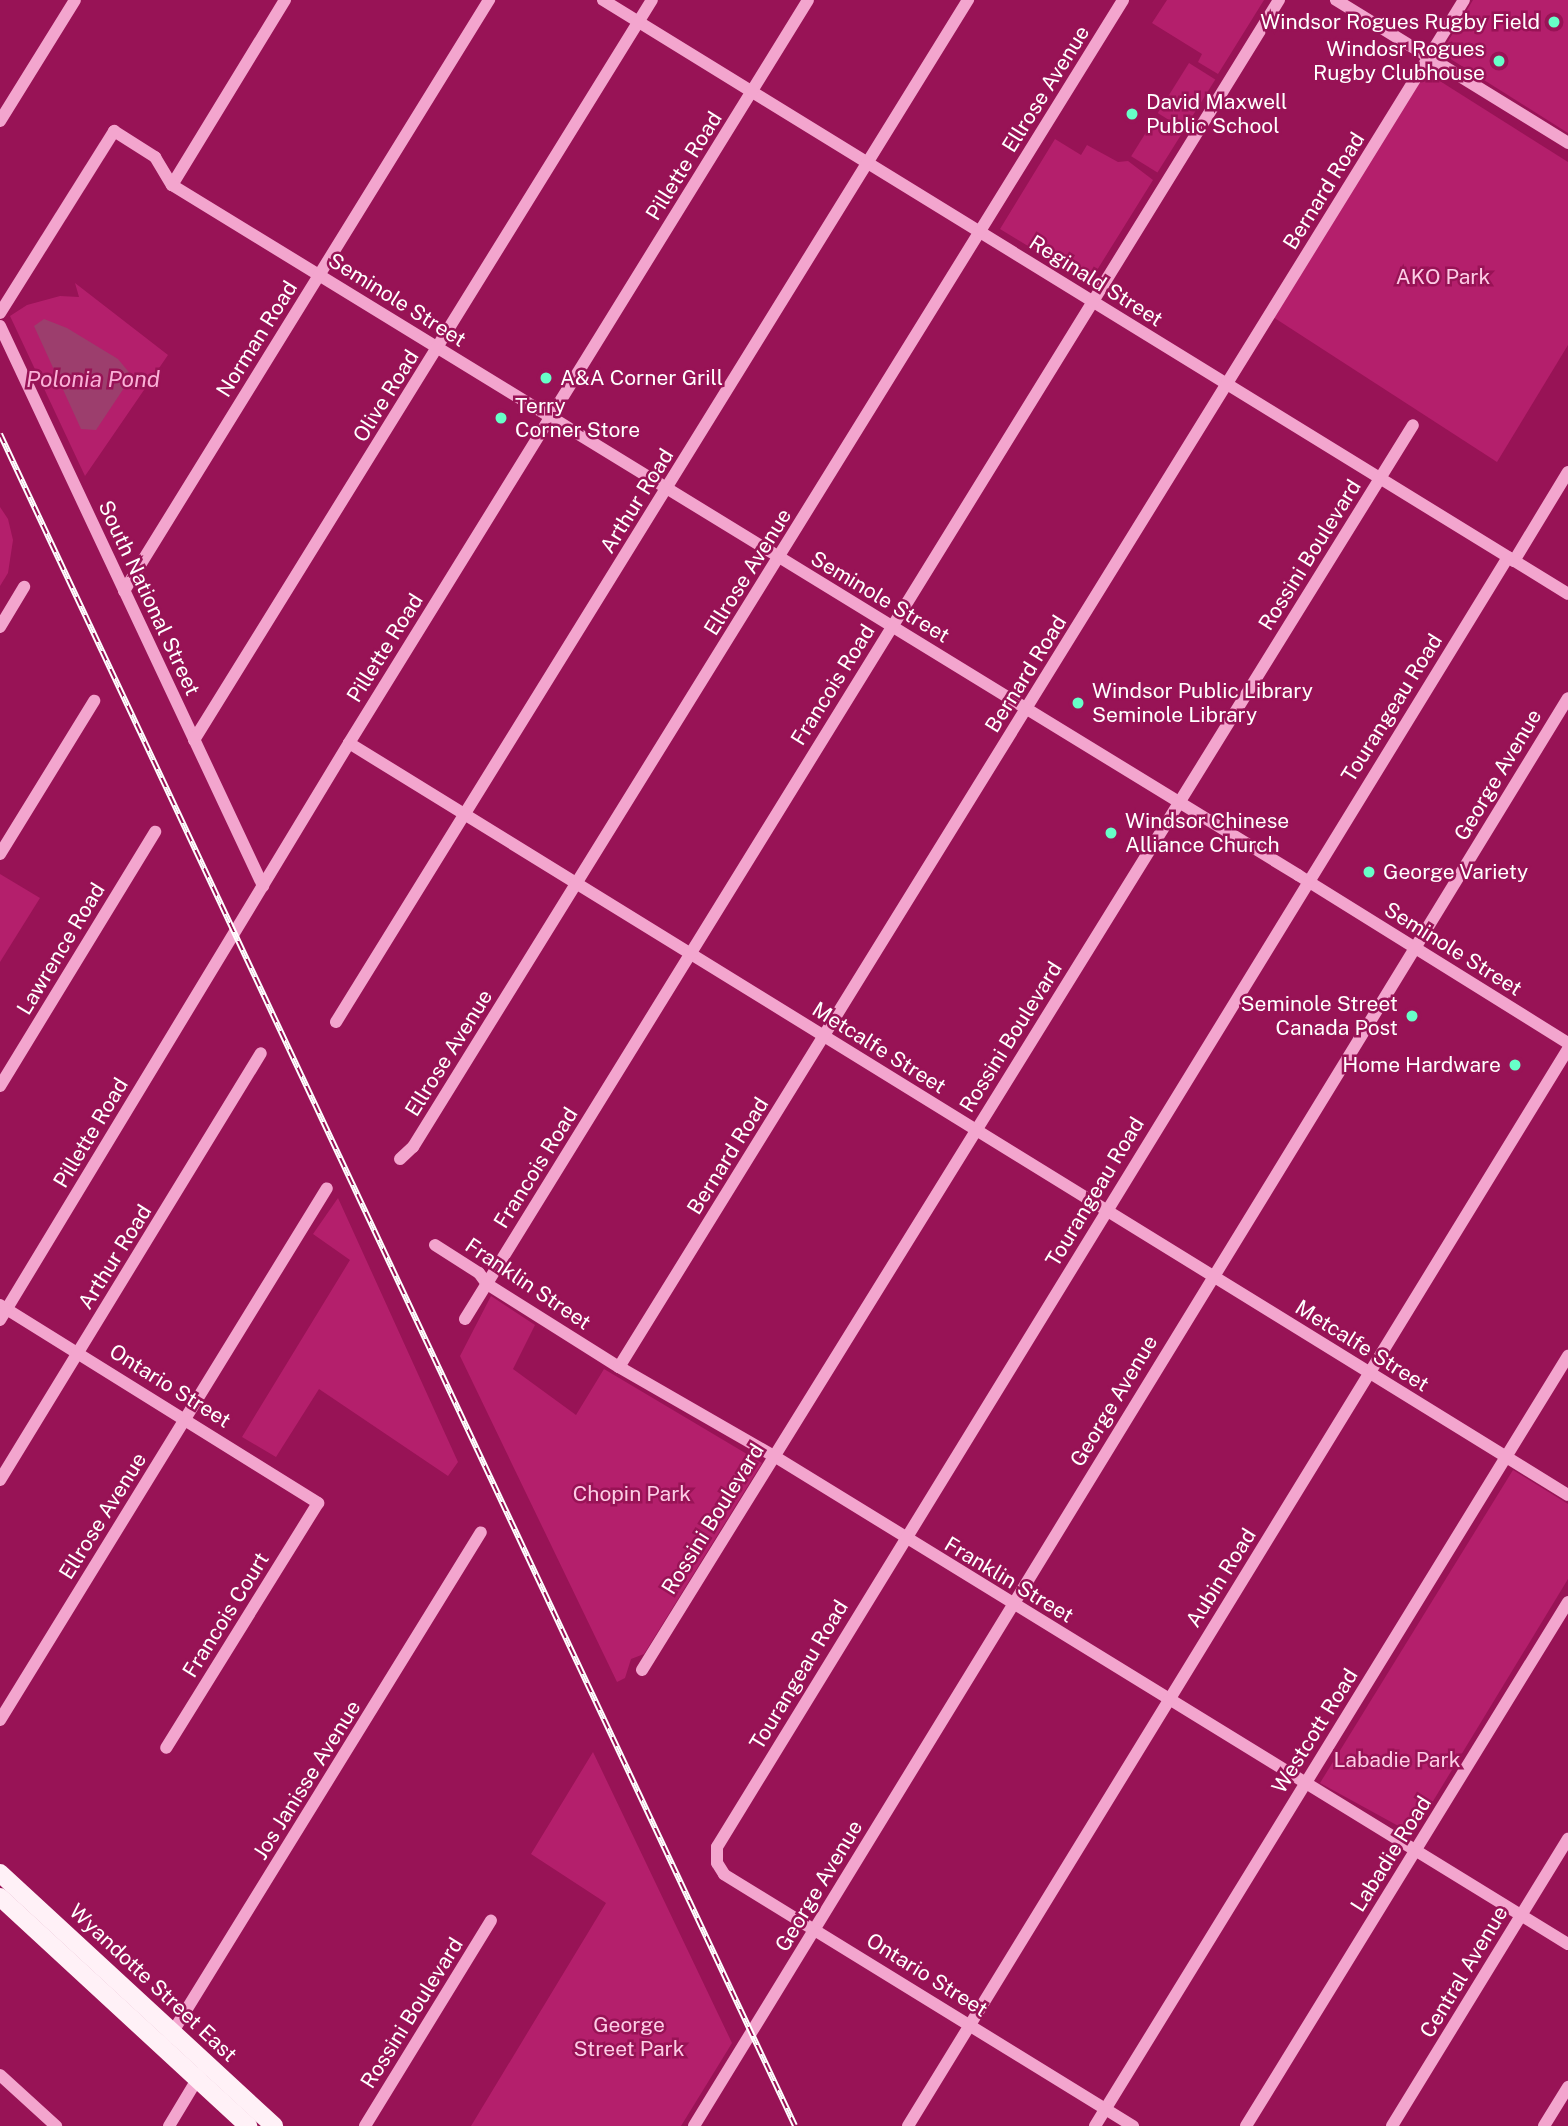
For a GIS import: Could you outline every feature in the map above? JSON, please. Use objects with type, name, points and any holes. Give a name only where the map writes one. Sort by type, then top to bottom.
[{"type":"main road","name":"Wyandotte Street East","points":[[0,1872],[202,2072],[248,2126]]},
{"type":"main road","name":"Wyandotte Street East","points":[[0,1897],[168,2040]]},
{"type":"main road","name":"Wyandotte Street East","points":[[202,2072],[274,2126]]},
{"type":"street","points":[[0,121],[75,0]]},
{"type":"street","points":[[0,313],[114,131],[155,157],[172,185],[285,0]]},
{"type":"street","name":"Norman Road","points":[[124,591],[489,0]]},
{"type":"street","name":"Reginald Street","points":[[603,0],[1568,594]]},
{"type":"street","name":"Olive Road","points":[[194,740],[652,0]]},
{"type":"street","name":"Pillette Road","points":[[2,1311],[808,0]]},
{"type":"street","name":"Arthur Road","points":[[336,1022],[968,0]]},
{"type":"street","name":"Ellrose Avenue","points":[[400,1159],[414,1147],[1123,0]]},
{"type":"street","name":"Francois Road","points":[[465,1319],[1279,0]]},
{"type":"street","points":[[1336,0],[1568,143]]},
{"type":"street","name":"Bernard Road","points":[[620,1367],[1464,0]]},
{"type":"street","name":"Seminole Street","points":[[172,185],[1308,881],[1568,1044]]},
{"type":"street","name":"South National Street","points":[[0,326],[263,886]]},
{"type":"street","name":"Rossini Boulevard","points":[[642,1670],[1413,425]]},
{"type":"street","name":"Tourangeau Road","points":[[717,1847],[1308,881],[1568,472]]},
{"type":"street","points":[[0,627],[24,587]]},
{"type":"street","name":"George Avenue","points":[[694,2126],[1568,698]]},
{"type":"street","points":[[0,854],[94,701]]},
{"type":"street","name":"Metcalfe Street","points":[[349,743],[1568,1495]]},
{"type":"street","name":"Lawrence Road","points":[[0,1086],[155,832]]},
{"type":"street","name":"Aubin Road","points":[[908,2126],[1568,1049]]},
{"type":"street","name":"Arthur Road","points":[[0,1480],[261,1053]]},
{"type":"street","name":"Ellrose Avenue","points":[[0,1720],[327,1188]]},
{"type":"street","name":"Franklin Street","points":[[435,1245],[480,1273],[487,1284],[620,1367],[774,1456],[905,1539],[1568,1944]]},
{"type":"street","name":"Ontario Street","points":[[2,1311],[79,1352],[318,1503]]},
{"type":"street","name":"Westcott Road","points":[[1095,2126],[1568,1356]]},
{"type":"street","name":"Francois Court","points":[[166,1748],[318,1503]]},
{"type":"street","name":"Jos Janisse Avenue","points":[[168,2040],[481,1532]]},
{"type":"street","name":"Labadie Road","points":[[1246,2126],[1568,1602]]},
{"type":"street","name":"Central Avenue","points":[[1392,2126],[1568,1839]]},
{"type":"street","name":"Ontario Street","points":[[717,1847],[717,1863],[724,1874],[1133,2126]]},
{"type":"street","name":"Rossini Boulevard","points":[[365,2126],[491,1920]]},
{"type":"street","points":[[169,2126],[202,2072]]},
{"type":"street","points":[[0,2075],[56,2126]]},
{"type":"street","points":[[1544,2126],[1568,2087]]},
{"type":"green space","points":[[1167,0],[1264,0],[1218,74],[1198,62],[1202,54],[1152,23]]},
{"type":"green space","points":[[1473,0],[1568,0],[1568,133],[1441,53]]},
{"type":"green space","points":[[1189,63],[1215,79],[1184,129],[1158,113]]},
{"type":"green space","name":"AKO Park","points":[[1424,71],[1568,162],[1568,345],[1497,462],[1273,317]]},
{"type":"green space","points":[[1155,118],[1181,134],[1157,173],[1131,156]]},
{"type":"green space","points":[[1055,139],[1081,155],[1087,145],[1118,162],[1128,161],[1153,180],[1089,283],[1000,229]]},
{"type":"green space","points":[[75,283],[168,355],[85,476],[10,316],[27,305],[60,296],[79,297]]},
{"type":"green space","points":[[0,507],[8,519],[13,540],[8,573],[0,586]]},
{"type":"green space","points":[[0,874],[40,898],[0,962]]},
{"type":"green space","points":[[338,1198],[458,1462],[448,1476],[319,1389],[276,1457],[242,1437],[350,1260],[313,1234]]},
{"type":"green space","name":"Chopin Park","points":[[491,1296],[535,1325],[513,1369],[576,1415],[604,1369],[762,1463],[644,1654],[631,1659],[625,1678],[617,1682],[460,1356]]},
{"type":"green space","name":"Labadie Park","points":[[1513,1470],[1568,1504],[1568,1579],[1413,1834],[1320,1783]]},
{"type":"green space","name":"George Street Park","points":[[593,1752],[732,2043],[681,2126],[471,2126],[606,1903],[531,1854]]},
{"type":"water","name":"Polonia Pond","points":[[44,319],[67,328],[118,359],[132,376],[96,430],[81,429],[34,326]]},
{"type":"railway","points":[[0,434],[795,2126]]},
{"type":"place","name":"Windsor Rogues Rugby Field","points":[[1554,22]]},
{"type":"place","name":"Windosr Rogues Rugby Clubhouse","points":[[1499,61]]},
{"type":"place","name":"David Maxwell Public School","points":[[1132,114]]},
{"type":"place","name":"A&A Corner Grill","points":[[546,378]]},
{"type":"place","name":"Terry Corner Store","points":[[501,418]]},
{"type":"place","name":"Windsor Public Library Seminole Library","points":[[1078,703]]},
{"type":"place","name":"Windsor Chinese Alliance Church","points":[[1111,833]]},
{"type":"place","name":"George Variety","points":[[1369,872]]},
{"type":"place","name":"Seminole Street Canada Post","points":[[1412,1016]]},
{"type":"place","name":"Home Hardware","points":[[1515,1065]]}]
